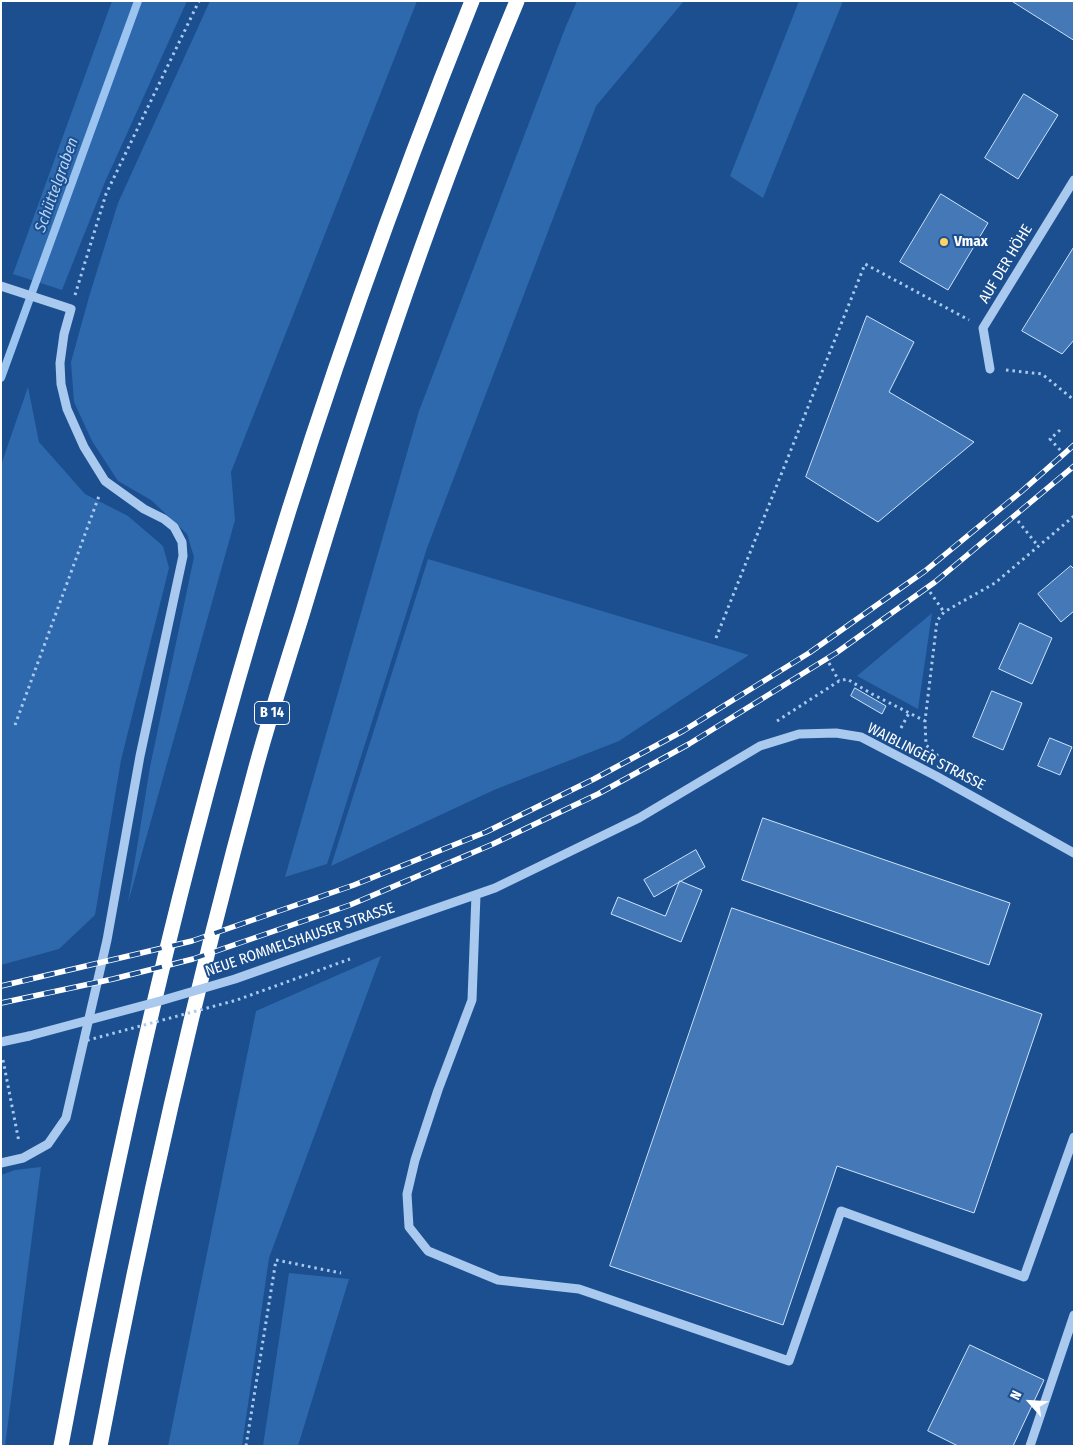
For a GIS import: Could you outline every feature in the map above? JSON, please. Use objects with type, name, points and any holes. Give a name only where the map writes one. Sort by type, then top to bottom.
[{"type":"highway","name":"B 14","points":[[61,1446],[129,1108],[189,862],[232,702],[304,460],[349,328],[399,189],[472,1]]},
{"type":"highway","name":"B 14","points":[[100,1446],[169,1112],[257,764],[333,508],[371,389],[416,261],[517,1]]},
{"type":"street","name":"AUF DER HÖHE","points":[[983,328],[1074,180]]},
{"type":"street","points":[[1,286],[71,309],[64,334],[60,364],[61,384],[67,409],[84,447],[105,481],[174,527],[182,542],[183,556],[140,756],[106,940],[66,1118],[48,1144],[23,1158],[1,1163]]},
{"type":"street","points":[[983,328],[990,369]]},
{"type":"street","name":"WAIBLINGER STRASSE","points":[[599,838],[639,818],[760,746],[800,734],[836,733],[861,737],[936,776],[1074,853]]},
{"type":"street","name":"NEUE ROMMELSHAUSER STRASSE","points":[[1,1042],[179,996],[235,978],[495,888],[599,838]]},
{"type":"street","points":[[476,895],[472,1000],[438,1090],[415,1160],[407,1194],[409,1227],[428,1251],[498,1280],[579,1289],[789,1360],[841,1211],[1024,1277],[1074,1137]]},
{"type":"street","points":[[1030,1446],[1074,1314]]},
{"type":"path","points":[[71,309],[106,194],[199,1]]},
{"type":"path","points":[[716,638],[865,264],[983,328]]},
{"type":"path","points":[[990,369],[1042,374],[1074,400]]},
{"type":"path","points":[[1060,430],[1050,439],[1061,451]]},
{"type":"path","points":[[15,725],[105,481]]},
{"type":"path","points":[[943,762],[926,745],[925,721],[937,621],[944,612],[995,583],[1074,516]]},
{"type":"path","points":[[1018,521],[1038,546]]},
{"type":"path","points":[[930,592],[944,612]]},
{"type":"path","points":[[829,663],[839,680]]},
{"type":"path","points":[[777,722],[839,680],[847,680],[925,721]]},
{"type":"path","points":[[901,728],[909,713]]},
{"type":"path","points":[[3,1060],[19,1144]]},
{"type":"path","points":[[246,1446],[276,1260],[341,1273]]},
{"type":"shaded area","points":[[112,1],[187,1],[105,182],[62,290],[13,274]]},
{"type":"shaded area","points":[[210,1],[417,1],[231,472],[235,520],[128,903],[150,767],[194,557],[187,534],[151,500],[118,481],[92,441],[74,402],[71,362],[118,203]]},
{"type":"shaded area","points":[[577,1],[684,1],[596,106],[427,548],[327,864],[285,877],[419,411]]},
{"type":"shaded area","points":[[799,1],[843,1],[763,198],[730,176]]},
{"type":"shaded area","points":[[28,387],[39,442],[85,494],[128,516],[163,546],[169,568],[121,760],[95,915],[59,949],[1,965],[1,465]]},
{"type":"shaded area","points":[[428,559],[749,655],[619,741],[494,790],[331,866]]},
{"type":"shaded area","points":[[932,613],[918,709],[857,676]]},
{"type":"shaded area","points":[[381,956],[269,1258],[242,1446],[168,1446],[256,1011]]},
{"type":"shaded area","points":[[41,1167],[5,1446],[1,1446],[1,1175],[15,1170]]},
{"type":"shaded area","points":[[289,1273],[349,1279],[298,1446],[263,1446]]},
{"type":"building","points":[[1012,1],[1074,1],[1074,40]]},
{"type":"building","points":[[1024,94],[1058,115],[1018,179],[985,158]]},
{"type":"building","name":"Vmax","points":[[941,194],[988,223],[948,290],[900,262]]},
{"type":"building","points":[[1074,247],[1074,340],[1062,354],[1022,331]]},
{"type":"building","points":[[867,316],[914,342],[889,392],[974,442],[878,522],[806,477]]},
{"type":"building","points":[[1071,566],[1074,569],[1074,611],[1061,622],[1038,594]]},
{"type":"building","points":[[1020,623],[1052,638],[1032,684],[999,669]]},
{"type":"building","points":[[855,688],[886,706],[882,714],[851,696]]},
{"type":"building","points":[[992,691],[1022,703],[1003,750],[973,737]]},
{"type":"building","points":[[1050,738],[1072,747],[1060,775],[1038,766]]},
{"type":"building","points":[[763,818],[1010,903],[989,965],[742,880]]},
{"type":"building","points":[[696,850],[705,867],[654,897],[644,880]]},
{"type":"building","points":[[680,881],[702,890],[681,942],[611,914],[618,897],[665,916]]},
{"type":"building","points":[[732,908],[1042,1014],[974,1213],[837,1166],[783,1325],[610,1266]]},
{"type":"building","points":[[970,1345],[1044,1380],[1013,1446],[958,1446],[928,1431]]},
{"type":"waterway","name":"Schüttelgraben","points":[[1,378],[138,1]]},
{"type":"railway","points":[[1,986],[192,941],[354,885],[486,832],[594,779],[683,731],[809,653],[925,571],[1022,491],[1074,445]]},
{"type":"railway","points":[[1,1003],[113,979],[193,959],[350,905],[493,844],[598,794],[689,744],[836,653],[935,582],[1074,466]]},
{"type":"place","name":"Vmax","points":[[944,242]]}]
